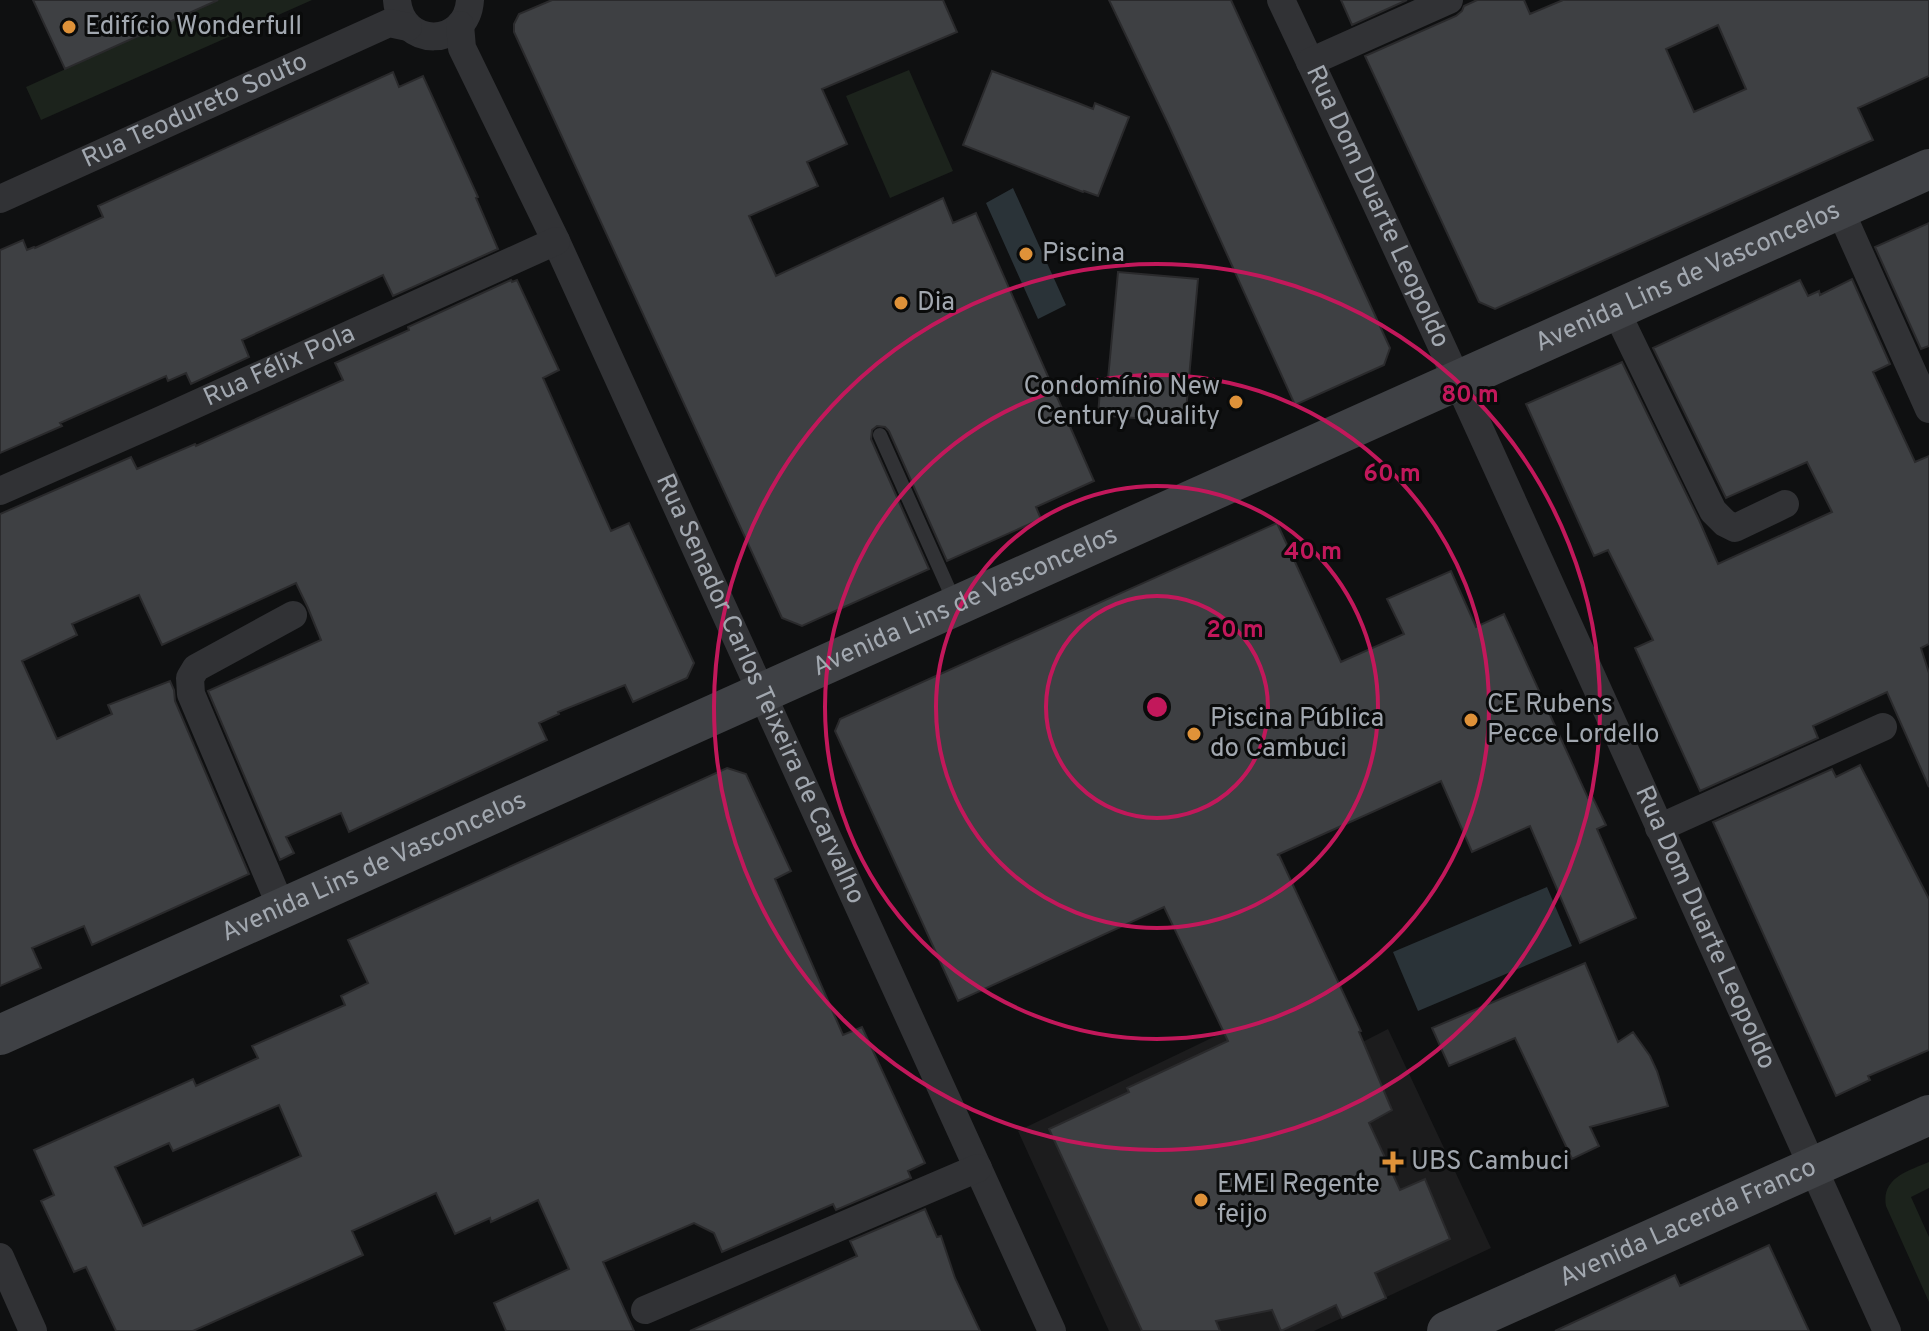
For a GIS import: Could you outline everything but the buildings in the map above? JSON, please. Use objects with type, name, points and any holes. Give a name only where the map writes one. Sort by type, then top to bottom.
[{"type":"street","name":"Rua Dom Duarte Leopoldo","points":[[1281,0],[1887,1331]]},
{"type":"street","points":[[1310,62],[1449,0]]},
{"type":"street","points":[[398,13],[425,36],[459,27]]},
{"type":"street","name":"Rua Teodureto Souto","points":[[0,199],[398,13]]},
{"type":"street","name":"Rua Senador Carlos Teixeira de Carvalho","points":[[459,27],[1052,1331]]},
{"type":"street","name":"Avenida Lins de Vasconcelos","points":[[0,1035],[1929,169]]},
{"type":"street","points":[[1840,210],[1929,409]]},
{"type":"street","name":"Rua Félix Pola","points":[[0,491],[556,241]]},
{"type":"street","points":[[1615,309],[1713,511],[1735,528],[1785,504]]},
{"type":"street","points":[[282,909],[191,694],[190,678],[196,668],[293,615]]},
{"type":"street","points":[[1659,828],[1883,727]]},
{"type":"street","name":"Avenida Lacerda Franco","points":[[1447,1331],[1929,1115]]},
{"type":"street","points":[[645,1310],[978,1168]]},
{"type":"street","points":[[0,1257],[33,1331]]},
{"type":"lane","points":[[880,435],[956,606]]},
{"type":"shaded area","points":[[218,0],[312,0],[41,120],[26,87]]},
{"type":"shaded area","points":[[909,70],[953,171],[890,198],[846,96]]},
{"type":"shaded area","name":"Piscina","points":[[1013,188],[1066,305],[1038,319],[986,203]]},
{"type":"shaded area","points":[[1547,887],[1572,946],[1418,1011],[1393,952]]},
{"type":"shaded area","name":"EMEI Regente feijo","points":[[1388,1029],[1491,1248],[1314,1331],[1109,1331],[1018,1131],[1224,1032],[1294,1077]]},
{"type":"shaded area","points":[[1929,1162],[1929,1188],[1911,1197],[1929,1237],[1929,1302],[1886,1206],[1886,1196],[1892,1182],[1898,1177]]},
{"type":"place","name":"Edifício Wonderfull","points":[[69,27]]},
{"type":"place","name":"Piscina","points":[[1026,254]]},
{"type":"place","name":"Dia","points":[[901,303]]},
{"type":"place","name":"Condomínio New Century Quality","points":[[1236,402]]},
{"type":"place","name":"CE Rubens Pecce Lordello","points":[[1471,720]]},
{"type":"place","name":"Piscina Pública do Cambuci","points":[[1194,734]]},
{"type":"place","name":"UBS Cambuci","points":[[1393,1162]]},
{"type":"place","name":"EMEI Regente feijo","points":[[1201,1200]]}]
